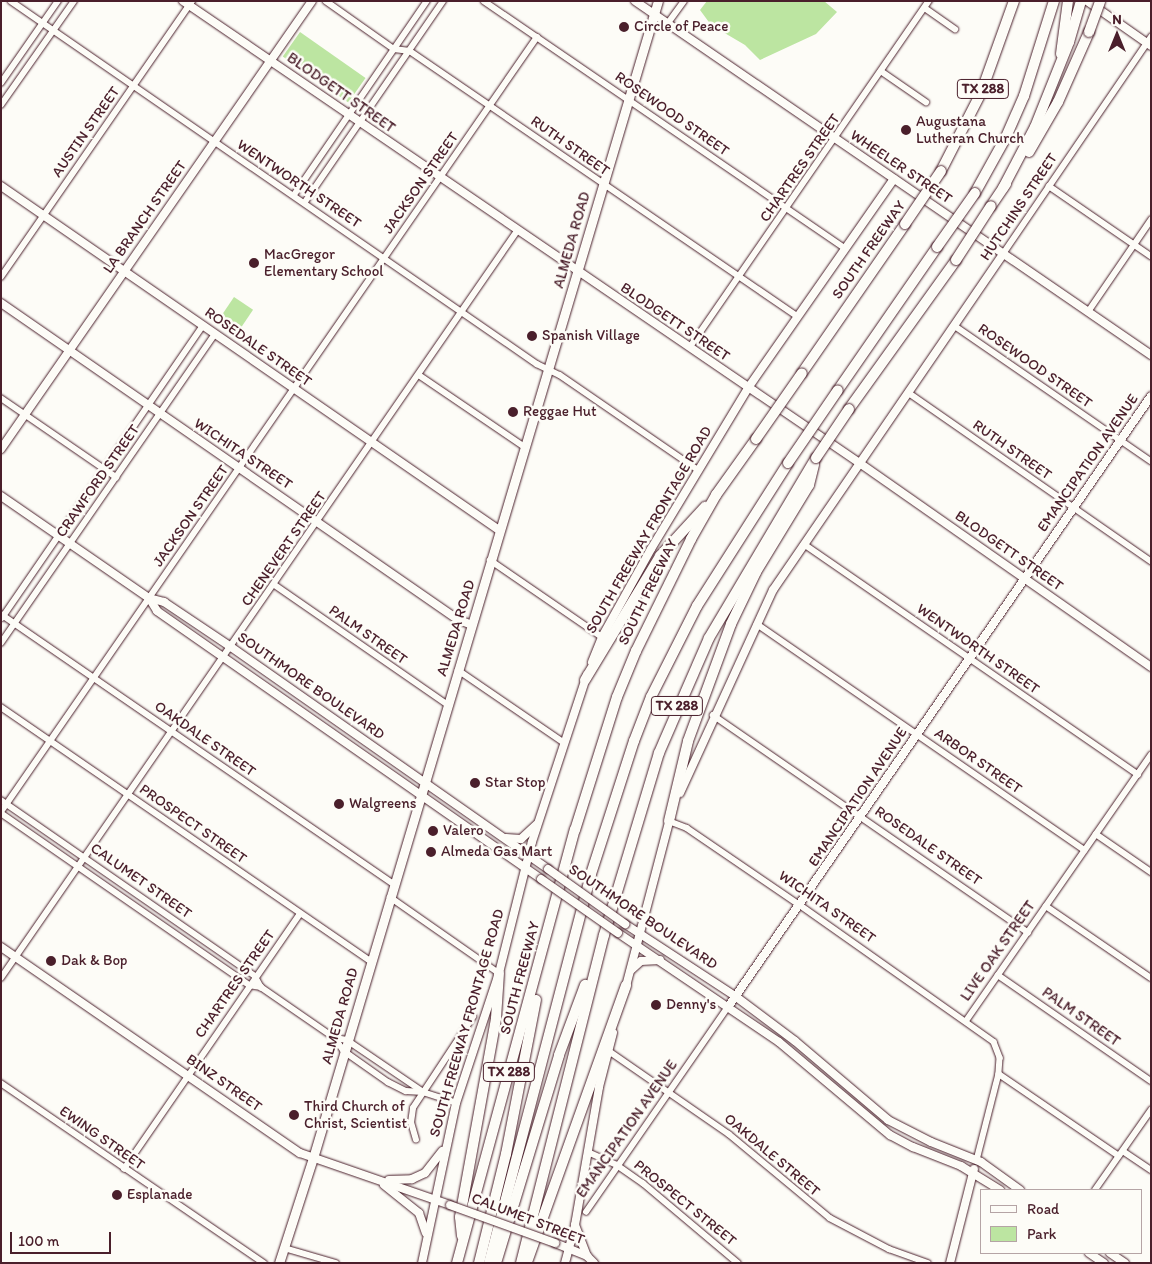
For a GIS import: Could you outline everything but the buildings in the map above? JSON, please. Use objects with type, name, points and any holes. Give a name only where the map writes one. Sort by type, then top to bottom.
[{"type":"highway","name":"SOUTH FREEWAY","points":[[457,1263],[593,768],[617,696],[650,620],[716,495],[941,171],[981,93],[1014,1]]},
{"type":"highway","points":[[1060,65],[1064,17],[1068,1]]},
{"type":"highway","points":[[1003,188],[1036,127],[1060,65],[1081,1]]},
{"type":"highway","points":[[1003,188],[1046,124],[1089,32],[1100,1]]},
{"type":"highway","points":[[489,1263],[591,874],[634,741],[651,696],[697,606],[788,463],[975,193],[1006,138],[1024,96],[1053,5]]},
{"type":"highway","name":"TX 288","points":[[521,1263],[604,935],[637,818],[682,693],[708,638],[805,482],[816,458],[956,260],[1003,188]]},
{"type":"highway","points":[[669,821],[688,741],[730,624],[805,482]]},
{"type":"highway","points":[[585,680],[660,556],[716,495]]},
{"type":"highway","points":[[479,1263],[506,1154],[556,901]]},
{"type":"highway","points":[[496,1263],[559,1055],[604,935]]},
{"type":"highway","points":[[462,1244],[460,1216],[496,1018],[499,973]]},
{"type":"highway","points":[[526,1263],[626,985]]},
{"type":"main road","name":"LA BRANCH STREET","points":[[1,449],[312,1]]},
{"type":"main road","name":"WHEELER STREET","points":[[635,1],[1151,355]]},
{"type":"main road","name":"ALMEDA ROAD","points":[[279,1263],[313,1158],[423,781],[448,705],[547,368],[578,272],[602,183],[658,1]]},
{"type":"main road","points":[[1086,1],[1149,42]]},
{"type":"main road","name":"BLODGETT STREET","points":[[188,3],[517,231],[861,464],[1151,667]]},
{"type":"main road","name":"SOUTH FREEWAY FRONTAGE ROAD","points":[[422,1263],[434,1198],[456,1103],[499,973],[528,856],[563,742],[602,637],[698,470],[748,388],[894,179]]},
{"type":"main road","name":"ROSEDALE STREET","points":[[1,186],[499,530]]},
{"type":"main road","name":"HUTCHINS STREET","points":[[909,393],[1003,254]]},
{"type":"main road","name":"WICHITA STREET","points":[[1,303],[68,352],[457,619],[472,625]]},
{"type":"main road","points":[[565,1263],[575,1225],[608,1051],[641,934],[669,821],[713,716],[773,590],[909,393]]},
{"type":"main road","name":"EMANCIPATION AVENUE","points":[[728,1007],[1151,396]]},
{"type":"main road","name":"SOUTHMORE BOULEVARD","points":[[1,496],[149,598],[164,602],[231,647],[504,837],[625,924],[735,996],[818,1058],[857,1095],[908,1132],[976,1160],[1019,1189]]},
{"type":"main road","name":"SOUTHMORE BOULEVARD","points":[[149,598],[157,611],[618,933],[662,960],[779,1042],[872,1123],[913,1147],[973,1172],[998,1189]]},
{"type":"main road","points":[[358,751],[365,740]]},
{"type":"main road","points":[[504,837],[521,839],[539,821]]},
{"type":"main road","name":"BINZ STREET","points":[[1,947],[300,1153],[450,1205]]},
{"type":"main road","points":[[631,970],[641,961],[662,960]]},
{"type":"main road","points":[[850,1103],[857,1095]]},
{"type":"main road","points":[[377,1179],[412,1179],[425,1173],[438,1158],[449,1135]]},
{"type":"main road","name":"LIVE OAK STREET","points":[[950,1263],[976,1160]]},
{"type":"main road","points":[[377,1179],[415,1208],[427,1237]]},
{"type":"main road","name":"CALUMET STREET","points":[[450,1205],[568,1248],[587,1256],[594,1263]]},
{"type":"main road","points":[[575,1225],[587,1256]]},
{"type":"main road","points":[[1090,1254],[1104,1263]]},
{"type":"main road","points":[[1112,1254],[1125,1263]]},
{"type":"street","name":"WENTWORTH STREET","points":[[11,1],[463,312],[698,470]]},
{"type":"street","points":[[1,82],[58,1]]},
{"type":"street","points":[[1,105],[74,1]]},
{"type":"street","name":"RUTH STREET","points":[[326,1],[394,49],[410,51],[798,318]]},
{"type":"street","points":[[294,195],[427,1]]},
{"type":"street","points":[[305,202],[443,1]]},
{"type":"street","name":"ROSEWOOD STREET","points":[[484,1],[845,248]]},
{"type":"street","points":[[668,24],[684,1]]},
{"type":"street","name":"CHARTRES STREET","points":[[690,347],[929,1]]},
{"type":"street","name":"AUSTIN STREET","points":[[1,277],[134,85],[188,3]]},
{"type":"street","points":[[924,8],[955,29]]},
{"type":"street","name":"JACKSON STREET","points":[[1,812],[4,802],[94,677],[537,37]]},
{"type":"street","name":"HUTCHINS STREET","points":[[1003,254],[1149,42]]},
{"type":"street","points":[[881,71],[926,102]]},
{"type":"street","points":[[1050,186],[1151,256]]},
{"type":"street","points":[[1088,312],[1151,220]]},
{"type":"street","name":"CHENEVERT STREET","points":[[1,978],[275,585],[517,231]]},
{"type":"street","name":"CRAWFORD STREET","points":[[2,616],[59,537],[203,325]]},
{"type":"street","name":"ROSEWOOD STREET","points":[[955,326],[1151,461]]},
{"type":"street","name":"CRAWFORD STREET","points":[[1,643],[215,334]]},
{"type":"street","points":[[419,374],[525,447]]},
{"type":"street","name":"RUTH STREET","points":[[909,393],[1151,561]]},
{"type":"street","points":[[1,398],[116,477]]},
{"type":"street","name":"WENTWORTH STREET","points":[[804,544],[1138,774]]},
{"type":"street","points":[[490,560],[602,637]]},
{"type":"street","name":"PALM STREET","points":[[275,585],[448,705]]},
{"type":"street","name":"OAKDALE STREET","points":[[2,616],[94,677],[394,884]]},
{"type":"street","name":"ARBOR STREET","points":[[757,624],[1084,850]]},
{"type":"street","points":[[458,670],[563,742]]},
{"type":"street","name":"PROSPECT STREET","points":[[1,707],[370,962]]},
{"type":"street","name":"ROSEDALE STREET","points":[[713,716],[1028,932]]},
{"type":"street","name":"LIVE OAK STREET","points":[[976,1160],[999,1074],[1000,1058],[994,1042],[966,1021],[1151,755]]},
{"type":"street","name":"CALUMET STREET","points":[[4,802],[255,976],[261,987]]},
{"type":"street","name":"CALUMET STREET","points":[[1,812],[249,985],[261,987],[335,1038],[344,1051]]},
{"type":"street","name":"WICHITA STREET","points":[[669,821],[687,828],[966,1021]]},
{"type":"street","points":[[1096,834],[1151,872]]},
{"type":"street","points":[[390,897],[499,973]]},
{"type":"street","points":[[1046,906],[1151,978]]},
{"type":"street","name":"CHARTRES STREET","points":[[124,1168],[255,976],[300,914]]},
{"type":"street","name":"PALM STREET","points":[[998,975],[1151,1080]]},
{"type":"street","name":"EMANCIPATION AVENUE","points":[[586,1212],[728,1007]]},
{"type":"street","points":[[416,1140],[411,1115],[423,1092],[473,1016]]},
{"type":"street","name":"CALUMET STREET","points":[[335,1038],[347,1040]]},
{"type":"street","points":[[347,1040],[423,1092]]},
{"type":"street","points":[[344,1051],[388,1082],[406,1091],[423,1092],[456,1103]]},
{"type":"street","name":"OAKDALE STREET","points":[[608,1051],[670,1091],[729,1134],[830,1218],[881,1245],[928,1263]]},
{"type":"street","points":[[999,1074],[1121,1153],[1151,1170]]},
{"type":"street","name":"EWING STREET","points":[[1,1083],[264,1263]]},
{"type":"street","points":[[1096,1189],[1151,1110]]},
{"type":"street","name":"PROSPECT STREET","points":[[588,1152],[617,1165],[664,1198],[738,1263]]},
{"type":"street","points":[[284,1248],[336,1263]]},
{"type":"green space","points":[[707,1],[824,1],[837,12],[816,34],[760,60],[745,45],[711,25],[700,10]]},
{"type":"green space","points":[[300,32],[366,78],[348,102],[283,57]]},
{"type":"green space","points":[[234,297],[253,310],[241,328],[222,315]]},
{"type":"place","name":"Circle of Peace","points":[[624,27]]},
{"type":"place","name":"Augustana Lutheran Church","points":[[906,130]]},
{"type":"place","name":"MacGregor Elementary School","points":[[254,263]]},
{"type":"place","name":"Spanish Village","points":[[532,336]]},
{"type":"place","name":"Reggae Hut","points":[[513,412]]},
{"type":"place","name":"Star Stop","points":[[475,783]]},
{"type":"place","name":"Walgreens","points":[[339,804]]},
{"type":"place","name":"Valero","points":[[433,831]]},
{"type":"place","name":"Almeda Gas Mart","points":[[431,852]]},
{"type":"place","name":"Dak & Bop","points":[[51,961]]},
{"type":"place","name":"Denny's","points":[[656,1005]]},
{"type":"place","name":"Third Church of Christ, Scientist","points":[[294,1115]]},
{"type":"place","name":"Esplanade","points":[[117,1195]]}]
